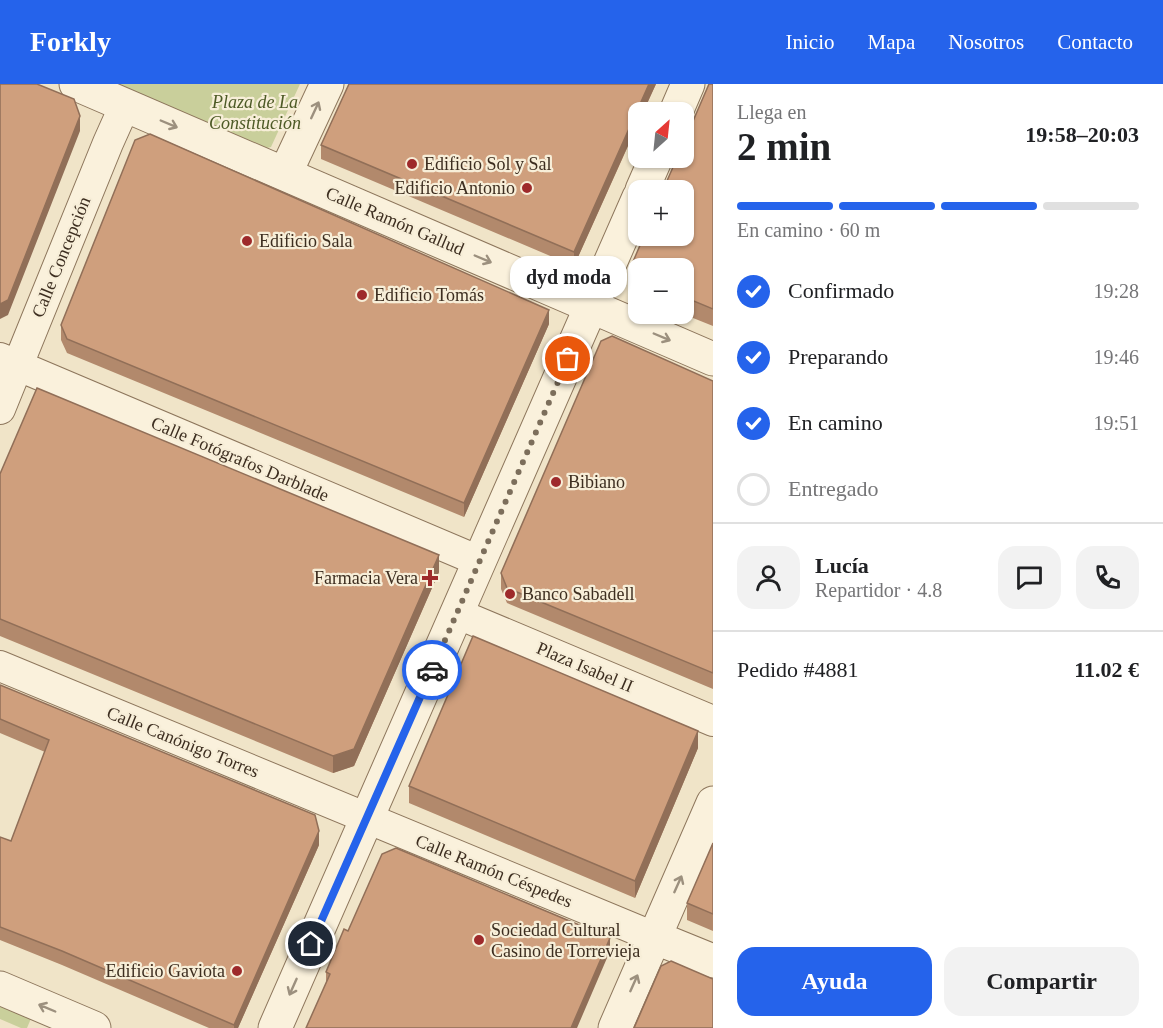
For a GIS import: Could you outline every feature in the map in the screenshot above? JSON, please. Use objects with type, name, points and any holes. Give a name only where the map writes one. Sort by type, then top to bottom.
[{"type":"street","name":"Calle Ramón Gallud","points":[[76,84],[713,359]]},
{"type":"street","points":[[285,174],[327,84]]},
{"type":"street","points":[[680,102],[688,84]]},
{"type":"street","name":"Calle Concepción","points":[[0,409],[8,361],[125,105]]},
{"type":"street","points":[[275,1028],[628,222]]},
{"type":"street","name":"Calle Fotógrafos Darblade","points":[[8,361],[479,561]]},
{"type":"street","name":"Plaza Isabel II","points":[[456,613],[713,721]]},
{"type":"street","name":"Calle Canónigo Torres","points":[[0,666],[366,818]]},
{"type":"street","points":[[615,1028],[713,802]]},
{"type":"street","name":"Calle Ramón Céspedes","points":[[366,818],[654,938]]},
{"type":"street","points":[[654,938],[713,961]]},
{"type":"street","points":[[0,988],[94,1028]]},
{"type":"green space","name":"Plaza de La Constitución","points":[[118,84],[300,84],[271,147],[267,148]]},
{"type":"green space","points":[[0,994],[35,1009],[27,1028],[21,1028],[0,1019]]},
{"type":"building","points":[[0,84],[37,84],[74,99],[80,116],[8,300],[0,304]]},
{"type":"building","points":[[349,84],[649,84],[641,102],[628,102],[628,131],[574,252],[321,145]]},
{"type":"building","points":[[709,84],[713,84],[713,309],[694,301],[694,258],[635,258],[640,246],[694,246],[694,180],[667,180],[673,168],[694,168],[694,119]]},
{"type":"building","points":[[150,134],[549,310],[464,503],[67,339],[61,325],[135,140]]},
{"type":"building","points":[[612,336],[713,381],[713,673],[507,588],[501,573],[601,341]]},
{"type":"building","points":[[37,388],[439,555],[354,749],[333,756],[0,619],[0,474]]},
{"type":"building","points":[[473,636],[698,731],[635,881],[409,786]]},
{"type":"building","points":[[0,685],[315,815],[319,831],[234,1025],[62,951],[0,927],[0,837],[11,841],[49,740],[0,719]]},
{"type":"building","points":[[713,843],[713,914],[687,903]]},
{"type":"building","points":[[396,848],[610,938],[571,1028],[306,1028],[330,974],[326,972],[344,929],[348,931],[382,854]]},
{"type":"building","points":[[671,961],[713,979],[713,1028],[634,1028],[661,966]]},
{"type":"way so far","points":[[432,670],[568,359]]},
{"type":"place","name":"Edificio Sol y Sal","points":[[412,164]]},
{"type":"place","name":"Edificio Antonio","points":[[527,188]]},
{"type":"place","name":"Edificio Sala","points":[[247,241]]},
{"type":"place","name":"Edificio Tomás","points":[[362,295]]},
{"type":"place","name":"dyd moda","points":[[568,359]]},
{"type":"place","name":"Bibiano","points":[[556,482]]},
{"type":"place","name":"Farmacia Vera","points":[[430,578]]},
{"type":"place","name":"Banco Sabadell","points":[[510,594]]},
{"type":"place","name":"Sociedad Cultural Casino de Torrevieja","points":[[479,940]]},
{"type":"place","name":"Edificio Gaviota","points":[[237,971]]},
{"type":"route","points":[[311,944],[432,670]]}]
